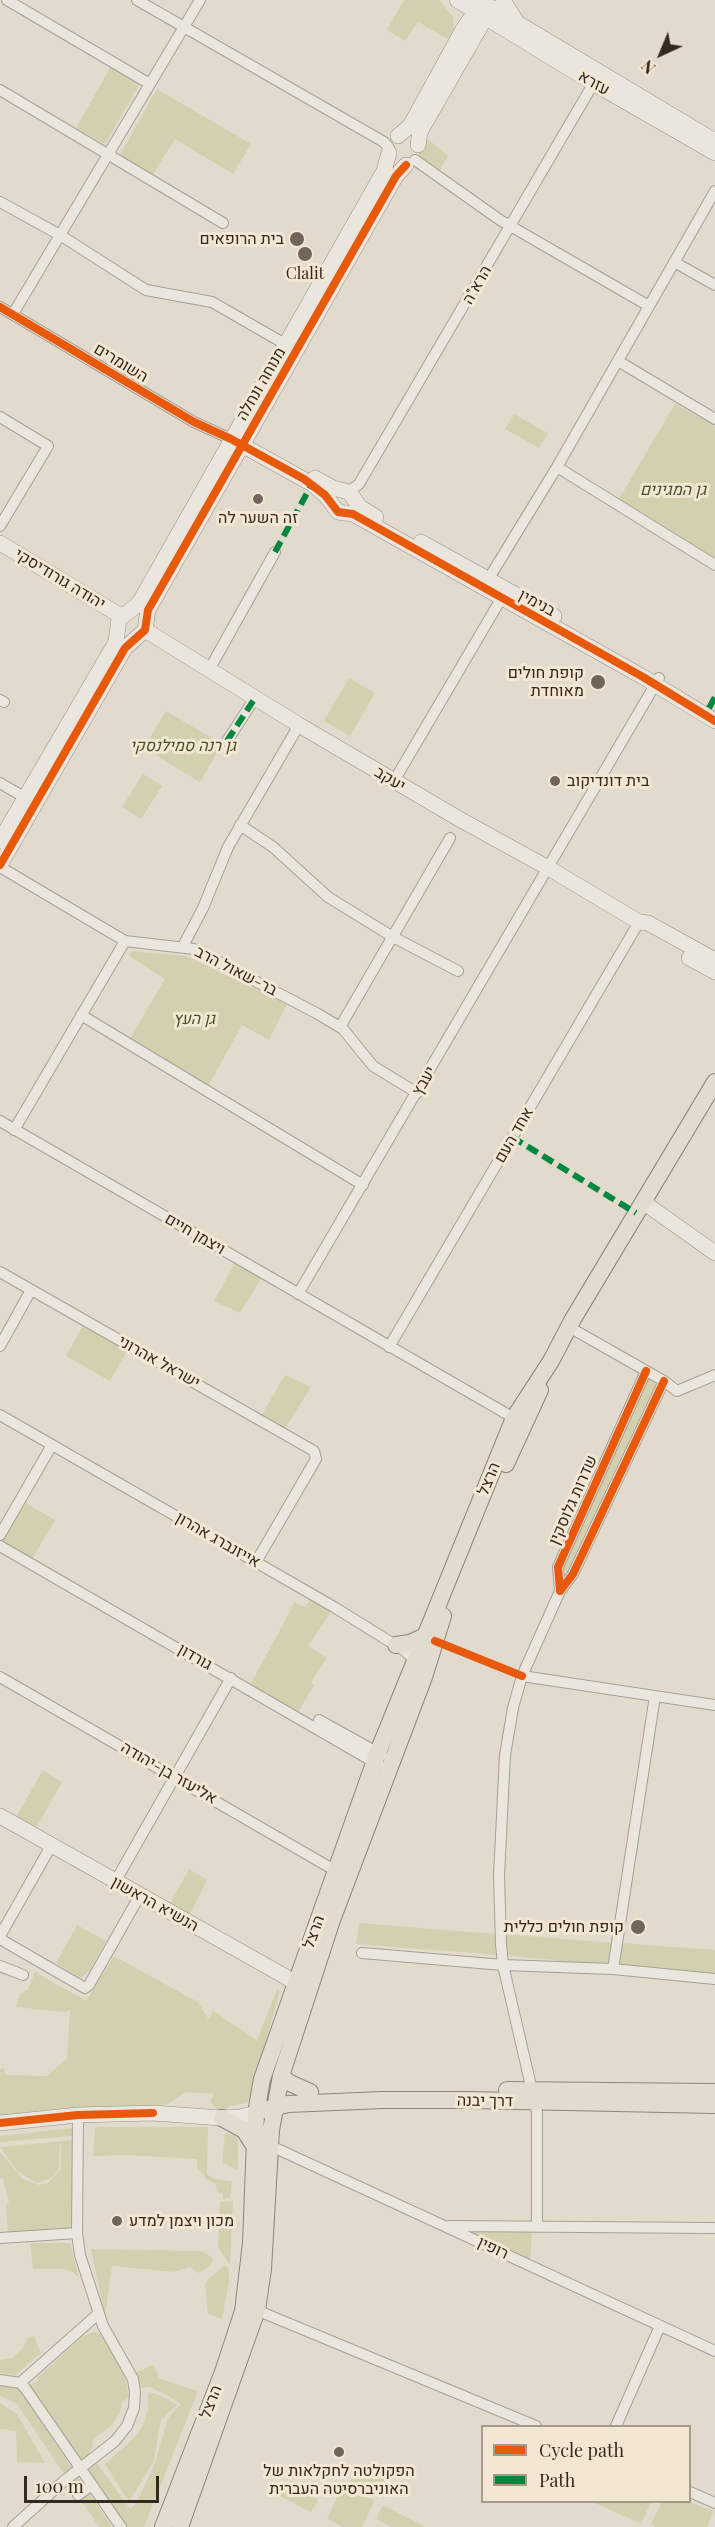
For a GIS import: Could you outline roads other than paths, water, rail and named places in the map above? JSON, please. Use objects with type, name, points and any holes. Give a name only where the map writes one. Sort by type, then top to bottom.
[{"type":"main road","name":"הרצל","points":[[266,2104],[281,2076],[423,1637],[519,1421],[569,1327],[715,1082]]},
{"type":"main road","name":"הרצל","points":[[163,2527],[229,2355],[245,2297],[263,2146],[269,2057],[336,1871],[424,1677],[449,1601],[519,1421]]},
{"type":"main road","points":[[396,1645],[410,1644],[423,1637]]},
{"type":"main road","points":[[281,2076],[310,2092]]},
{"type":"main road","name":"דרך יבנה","points":[[266,2104],[310,2092],[440,2089],[715,2105]]},
{"type":"main road","name":"דרך יבנה","points":[[266,2104],[715,2092]]},
{"type":"main road","points":[[222,2118],[244,2130],[263,2146]]},
{"type":"main road","name":"הרצל","points":[[180,2527],[257,2310],[263,2270],[263,2146]]},
{"type":"street","points":[[7,0],[150,84]]},
{"type":"street","points":[[137,0],[392,146]]},
{"type":"street","points":[[13,314],[200,0]]},
{"type":"street","points":[[452,0],[467,35],[490,30],[514,29]]},
{"type":"street","name":"עזרא","points":[[457,0],[487,5],[514,29],[715,153]]},
{"type":"street","points":[[487,5],[514,29]]},
{"type":"street","name":"מנוחה ונחלה","points":[[0,841],[29,800],[121,654],[142,630],[148,610],[239,441],[285,344],[384,171],[392,146],[410,126],[487,5]]},
{"type":"street","name":"מנוחה ונחלה","points":[[0,866],[29,800],[116,642],[123,619],[142,598],[239,441],[396,176],[413,157],[420,132],[467,35]]},
{"type":"street","name":"עזרא","points":[[596,78],[715,141]]},
{"type":"street","name":"הרא\"ה","points":[[347,493],[359,484],[596,78]]},
{"type":"street","points":[[0,90],[223,223]]},
{"type":"street","points":[[392,146],[412,137],[413,157]]},
{"type":"street","points":[[392,146],[393,161],[413,157],[511,227],[649,306]]},
{"type":"street","points":[[485,583],[558,467],[715,191]]},
{"type":"street","points":[[0,201],[146,290],[212,302],[285,344]]},
{"type":"street","points":[[674,262],[715,285]]},
{"type":"street","name":"השומרים","points":[[0,307],[194,422],[239,441]]},
{"type":"street","points":[[618,361],[715,419]]},
{"type":"street","points":[[0,417],[48,447],[0,526]]},
{"type":"street","name":"בנימין","points":[[239,441],[347,493],[366,512],[485,583],[501,599],[715,711]]},
{"type":"street","name":"בנימין","points":[[239,441],[304,479],[325,495],[338,509],[353,514],[485,583],[518,595],[658,681],[715,721]]},
{"type":"street","points":[[558,467],[715,565]]},
{"type":"street","points":[[338,509],[351,509],[347,493]]},
{"type":"street","name":"יהודה גורודיסקי","points":[[0,543],[123,619]]},
{"type":"street","points":[[209,670],[275,552]]},
{"type":"street","points":[[394,781],[501,599],[518,595]]},
{"type":"street","points":[[140,614],[142,630],[126,638],[123,619],[140,614]]},
{"type":"street","name":"יעקב","points":[[142,630],[394,781],[639,922],[648,923],[715,960]]},
{"type":"street","name":"יעבץ","points":[[298,1294],[550,869],[658,681]]},
{"type":"street","points":[[227,741],[255,698]]},
{"type":"street","points":[[183,946],[240,825],[299,725]]},
{"type":"street","points":[[0,783],[29,800]]},
{"type":"street","points":[[240,825],[273,847],[328,897],[393,937],[458,971]]},
{"type":"street","points":[[417,1093],[373,1065],[340,1027],[450,838]]},
{"type":"street","name":"בר-שאול הרב","points":[[0,866],[125,941],[183,946],[211,956],[340,1027]]},
{"type":"street","name":"יעקב","points":[[639,922],[644,932],[715,972]]},
{"type":"street","name":"אחד העם","points":[[389,1347],[639,922]]},
{"type":"street","points":[[14,1130],[125,941]]},
{"type":"street","points":[[81,1015],[363,1185]]},
{"type":"street","name":"ויצמן חיים","points":[[0,1121],[519,1421]]},
{"type":"street","points":[[643,1202],[715,1253]]},
{"type":"street","name":"ישראל אהרוני","points":[[0,1272],[312,1449],[316,1455],[256,1562]]},
{"type":"street","points":[[0,1346],[31,1290]]},
{"type":"street","points":[[569,1327],[664,1381],[677,1391],[715,1376]]},
{"type":"street","name":"שדרות גלוסקין","points":[[560,1591],[558,1567],[646,1371]]},
{"type":"street","name":"שדרות גלוסקין","points":[[537,2227],[537,2112],[503,1965],[499,1876],[502,1788],[508,1736],[522,1676],[560,1591],[573,1574],[664,1381]]},
{"type":"street","name":"אייזנברג אהרון","points":[[0,1415],[256,1562],[415,1658]]},
{"type":"street","points":[[0,1535],[52,1445]]},
{"type":"street","name":"גורדון","points":[[0,1546],[231,1678],[319,1719],[384,1761]]},
{"type":"street","points":[[415,1658],[424,1677]]},
{"type":"street","points":[[522,1676],[715,1705]]},
{"type":"street","name":"אליעזר בן-יהודה","points":[[0,1677],[336,1871]]},
{"type":"street","points":[[115,1882],[231,1678]]},
{"type":"street","points":[[613,1969],[655,1696]]},
{"type":"street","name":"הנשיא הראשון","points":[[0,1816],[296,1982],[308,1995]]},
{"type":"street","points":[[51,1846],[0,1938],[83,1988],[89,1985],[140,1895]]},
{"type":"street","points":[[362,1953],[503,1965],[613,1969],[715,1979]]},
{"type":"street","points":[[0,1966],[23,1975]]},
{"type":"street","points":[[153,2113],[170,2108],[196,2108],[224,2112],[266,2104]]},
{"type":"street","points":[[0,2123],[78,2115],[153,2113],[222,2118],[266,2104]]},
{"type":"street","points":[[13,2527],[122,2433],[134,2408],[133,2379],[98,2314],[80,2254],[77,2233],[78,2115]]},
{"type":"street","name":"רופין","points":[[263,2146],[446,2226],[715,2351]]},
{"type":"street","points":[[446,2226],[715,2228]]},
{"type":"street","points":[[0,2238],[77,2233]]},
{"type":"street","points":[[245,2297],[257,2310],[531,2425]]},
{"type":"street","points":[[20,2383],[98,2314]]},
{"type":"street","points":[[617,2425],[660,2326]]},
{"type":"street","points":[[0,2380],[20,2383],[121,2527]]},
{"type":"street","points":[[78,2495],[92,2485]]},
{"type":"street","points":[[691,2492],[715,2503]]},
{"type":"place","name":"בית הרופאים","points":[[297,239]]},
{"type":"place","name":"Clalit","points":[[305,254]]},
{"type":"place","name":"זה השער לה","points":[[258,499]]},
{"type":"place","name":"קופת חולים מאוחדת","points":[[598,682]]},
{"type":"place","name":"בית דונדיקוב","points":[[555,781]]},
{"type":"place","name":"קופת חולים כללית","points":[[638,1927]]},
{"type":"place","name":"מכון ויצמן למדע","points":[[117,2221]]},
{"type":"place","name":"הפקולטה לחקלאות של האוניברסיטה העברית","points":[[339,2452]]},
{"type":"park label","name":"גן המגינים","points":[[673,490]]},
{"type":"park label","name":"גן רנה סמילנסקי","points":[[183,746]]},
{"type":"park label","name":"גן העץ","points":[[194,1019]]}]
